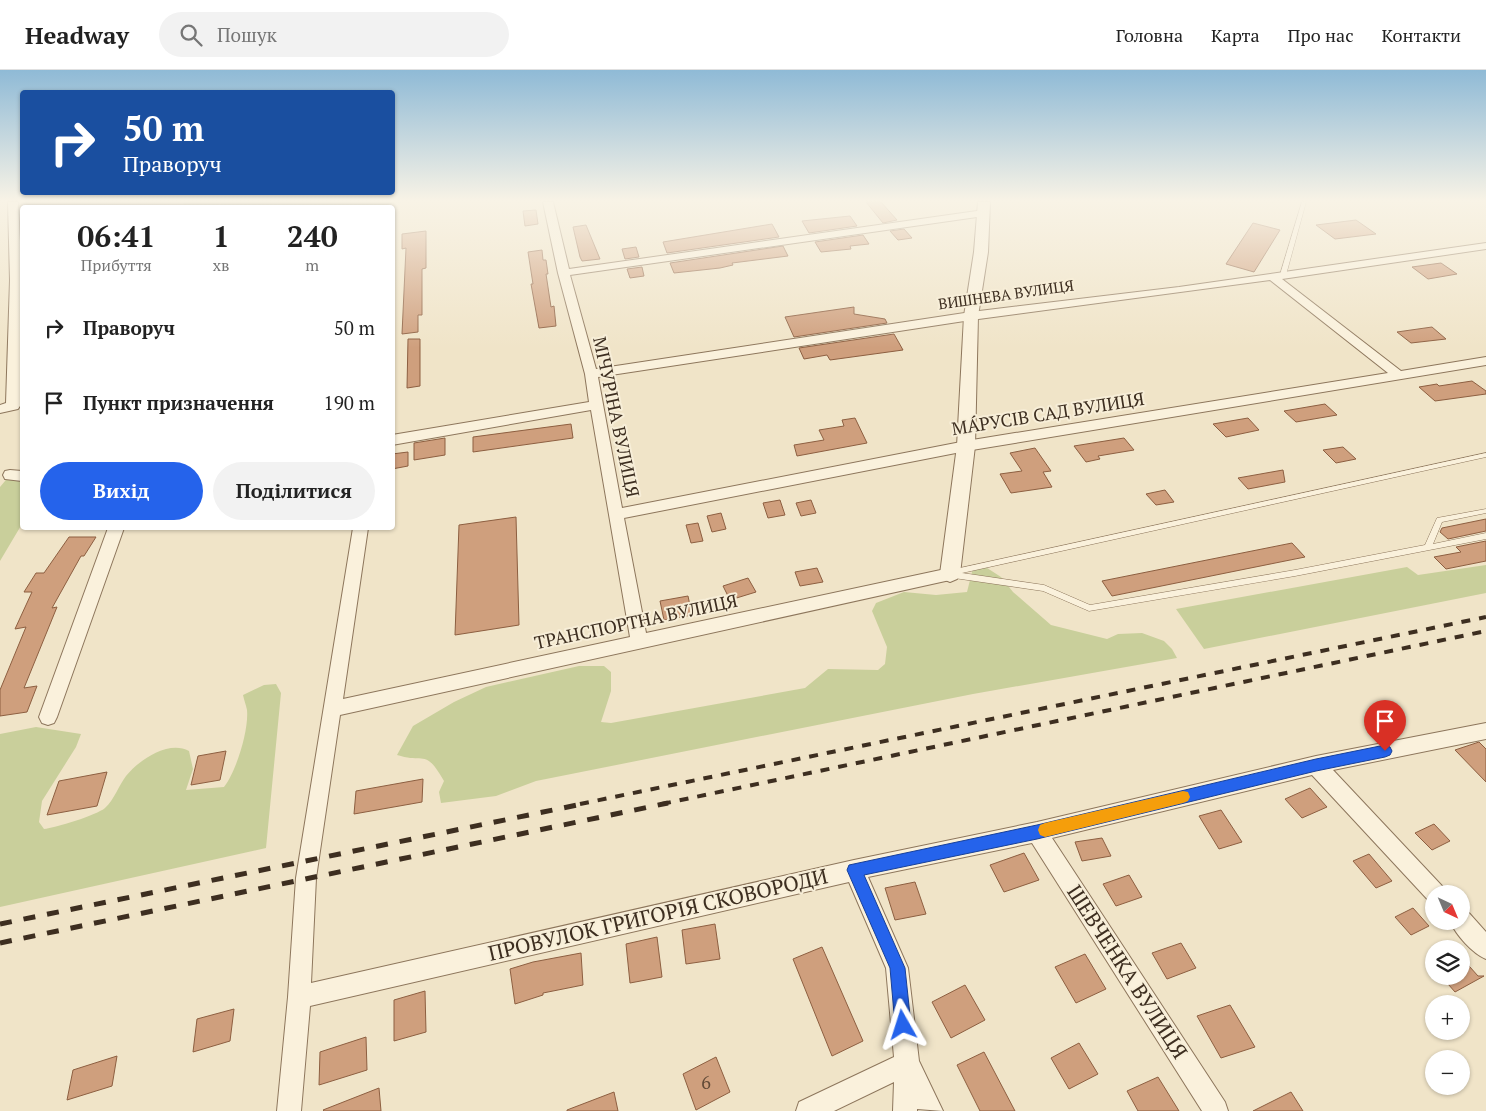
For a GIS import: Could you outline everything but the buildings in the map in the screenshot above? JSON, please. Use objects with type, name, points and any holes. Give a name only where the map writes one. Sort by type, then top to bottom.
[{"type":"street","points":[[6,407],[12,251]]},
{"type":"street","name":"МІЧУРІНА ВУЛИЦЯ","points":[[559,251],[591,374],[639,642]]},
{"type":"street","points":[[564,273],[709,251]]},
{"type":"street","points":[[950,574],[966,446],[971,316],[979,251]]},
{"type":"street","name":"ВИШНЕВА ВУЛИЦЯ","points":[[591,374],[971,316],[1278,276],[1454,251]]},
{"type":"street","points":[[1278,276],[1398,376]]},
{"type":"street","name":"МÁРУСІВ САД ВУЛИЦЯ","points":[[617,514],[966,446],[1486,361]]},
{"type":"street","points":[[395,439],[597,405]]},
{"type":"street","points":[[48,717],[115,530]]},
{"type":"street","points":[[289,1111],[299,997],[306,878],[360,530]]},
{"type":"street","name":"ТРАНСПОРТНА ВУЛИЦЯ","points":[[331,710],[950,574]]},
{"type":"street","name":"ПРОВУЛОК ГРИГОРІЯ СКОВОРОДИ","points":[[299,997],[854,870],[1037,832],[1316,765],[1486,731]]},
{"type":"street","points":[[1316,765],[1428,885]]},
{"type":"street","name":"ШЕВЧЕНКА ВУЛИЦЯ","points":[[1037,832],[1216,1111]]},
{"type":"street","points":[[854,870],[897,968],[907,1064],[905,1111]]},
{"type":"street","points":[[1469,930],[1486,948]]},
{"type":"street","points":[[808,1111],[907,1064]]},
{"type":"street","points":[[907,1064],[931,1111]]},
{"type":"lane","points":[[1278,276],[1287,251]]},
{"type":"lane","points":[[950,574],[1486,455]]},
{"type":"lane","points":[[1428,547],[1439,520],[1486,511]]},
{"type":"lane","points":[[950,574],[1044,588],[1089,608],[1295,573],[1486,536]]},
{"type":"green space","points":[[10,475],[20,476],[20,527],[0,561],[0,487]]},
{"type":"green space","points":[[974,564],[984,566],[1001,577],[1013,592],[1051,625],[1107,639],[1118,634],[1142,633],[1164,641],[1177,658],[973,694],[536,781],[496,796],[441,803],[439,792],[444,781],[433,764],[424,759],[397,755],[413,726],[454,702],[486,687],[579,666],[604,666],[611,672],[611,691],[601,722],[611,723],[805,688],[828,669],[878,670],[885,664],[887,647],[872,611],[876,603],[904,592],[936,595],[967,592]]},
{"type":"green space","points":[[1486,565],[1486,593],[1204,649],[1176,609],[1407,567],[1418,575]]},
{"type":"green space","points":[[276,684],[281,693],[266,848],[0,907],[0,734],[36,727],[81,734],[76,747],[42,801],[39,822],[44,829],[66,824],[101,811],[111,801],[126,776],[139,763],[164,750],[181,748],[189,751],[193,769],[186,790],[224,787],[233,771],[244,739],[247,710],[243,695],[264,685]]},
{"type":"railway","points":[[580,804],[1486,617]]},
{"type":"railway","points":[[662,804],[1486,631]]},
{"type":"railway","points":[[0,924],[587,803]]},
{"type":"railway","points":[[0,943],[668,803]]},
{"type":"slow traffic","points":[[1045,830],[1183,797]]},
{"type":"route","points":[[903,1025],[897,968],[854,870],[1037,832],[1316,765],[1385,751]]}]
